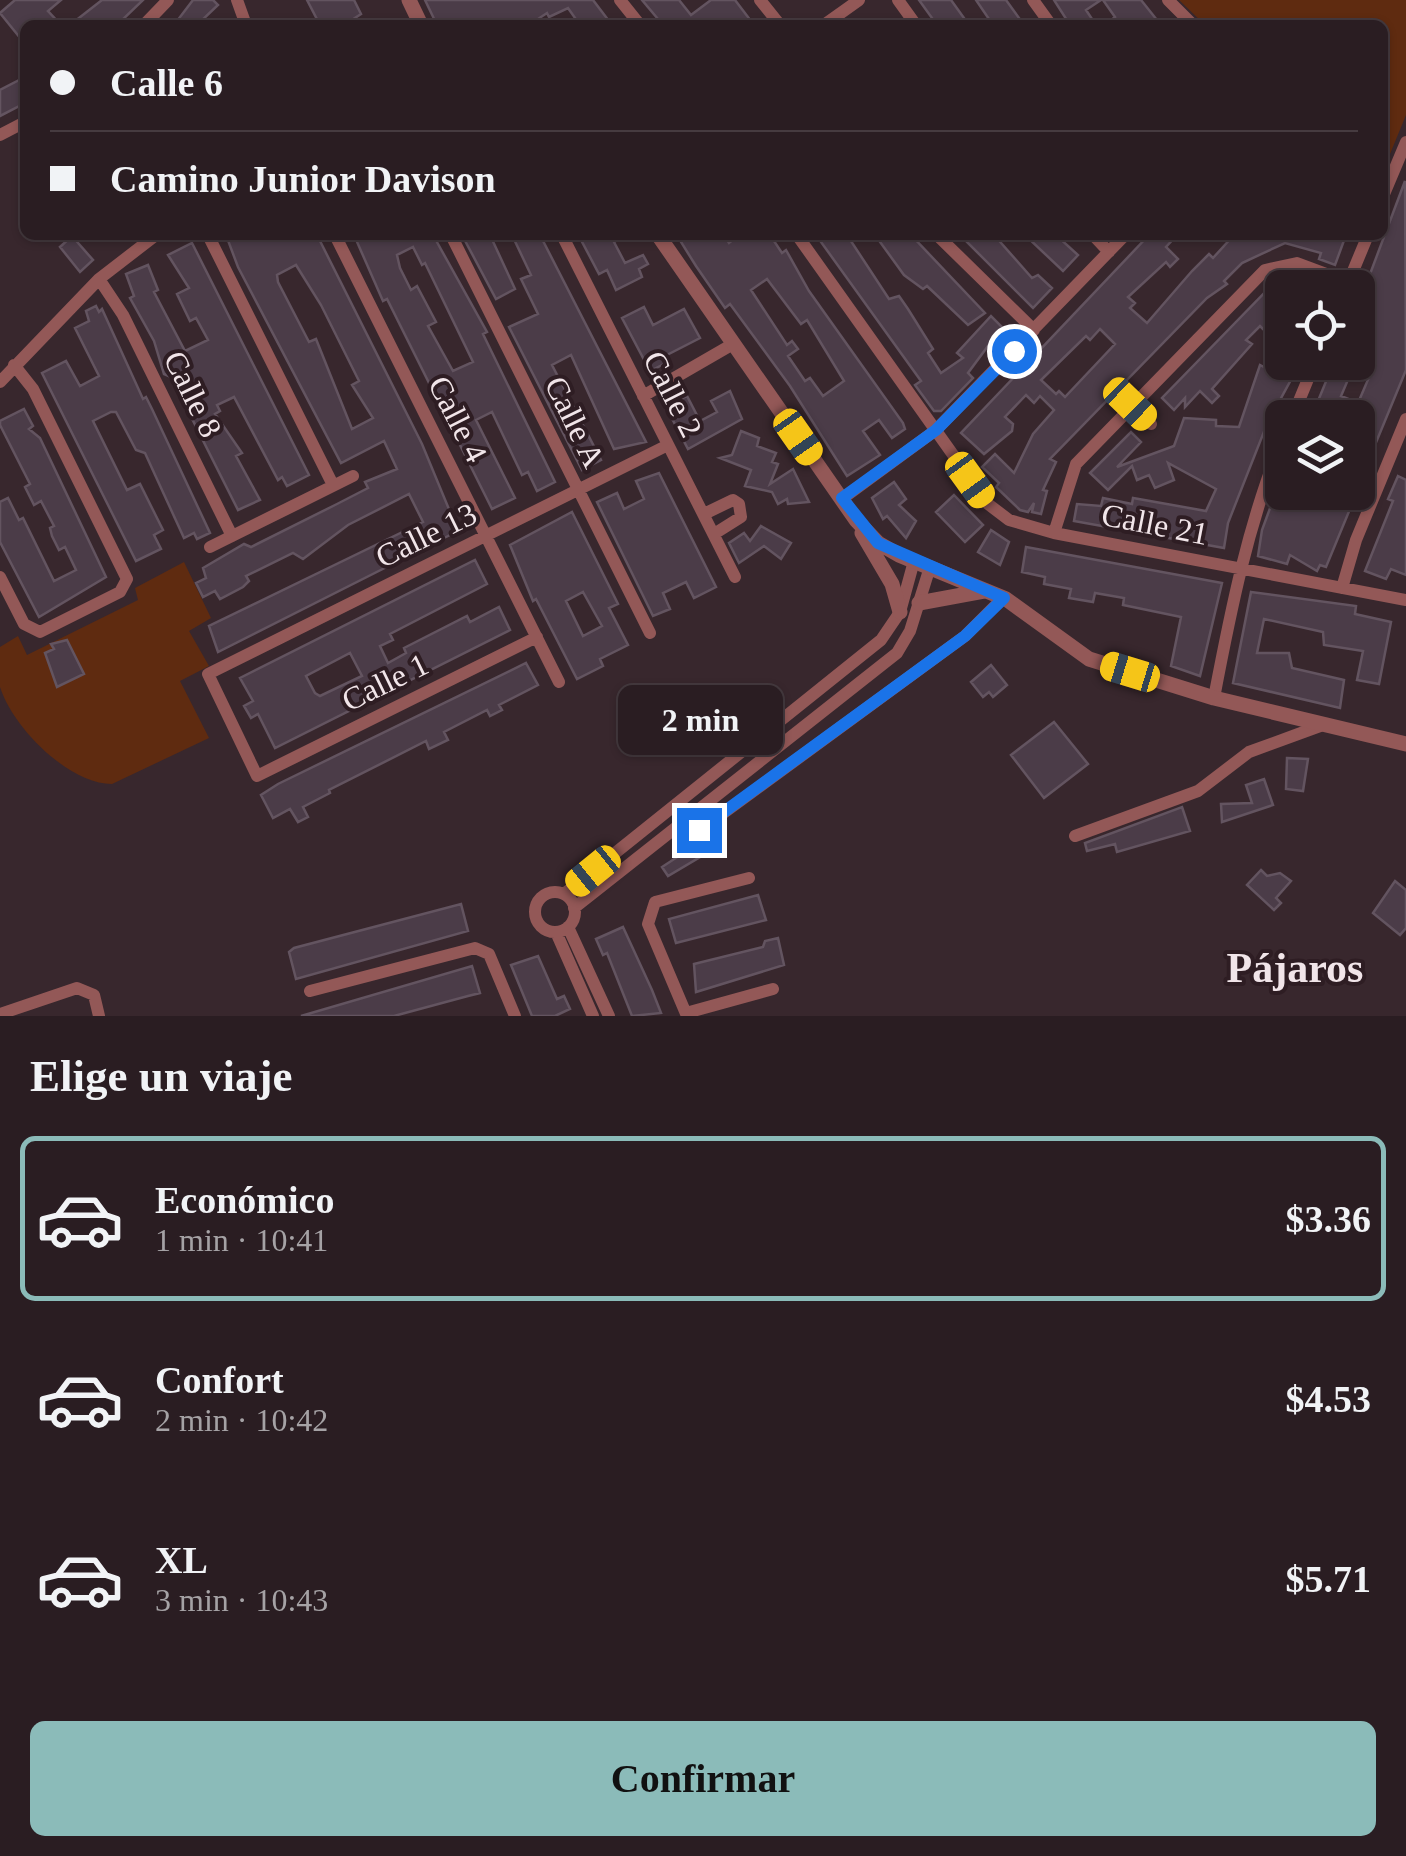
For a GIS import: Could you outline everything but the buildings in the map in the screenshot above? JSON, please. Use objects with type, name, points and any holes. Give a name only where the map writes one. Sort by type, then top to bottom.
[{"type":"street","points":[[149,20],[168,0]]},
{"type":"street","points":[[620,0],[636,20]]},
{"type":"street","points":[[760,0],[776,20]]},
{"type":"street","points":[[831,20],[859,0]]},
{"type":"street","points":[[1168,0],[1188,20]]},
{"type":"street","points":[[1388,180],[1406,142]]},
{"type":"street","points":[[0,382],[99,279],[150,240]]},
{"type":"street","points":[[210,240],[333,486]]},
{"type":"street","name":"Calle 4","points":[[338,240],[559,682]]},
{"type":"street","name":"Calle A","points":[[453,240],[650,633]]},
{"type":"street","name":"Calle 2","points":[[565,240],[736,577]]},
{"type":"street","points":[[661,240],[842,498],[873,558],[892,584],[900,612]]},
{"type":"street","points":[[801,240],[936,430]]},
{"type":"street","points":[[942,240],[1034,330]]},
{"type":"street","points":[[1098,240],[1109,252]]},
{"type":"street","points":[[842,498],[936,430],[1120,240]]},
{"type":"street","points":[[1353,270],[1366,240]]},
{"type":"street","points":[[1054,534],[1076,464],[1130,404],[1265,270],[1297,263],[1313,270]]},
{"type":"street","name":"Calle 8","points":[[99,279],[123,315],[232,536]]},
{"type":"street","points":[[643,396],[733,344]]},
{"type":"street","points":[[0,577],[24,624],[40,632],[120,592],[126,579],[33,389],[14,365]]},
{"type":"street","points":[[1130,404],[1151,424]]},
{"type":"street","points":[[1342,588],[1356,540],[1406,419]]},
{"type":"street","name":"Calle 21","points":[[936,430],[988,504],[1009,520],[1054,534],[1406,600]]},
{"type":"street","name":"Calle 13","points":[[257,776],[208,674],[668,445]]},
{"type":"street","points":[[210,547],[353,476]]},
{"type":"street","points":[[1214,698],[1239,568],[1265,482]]},
{"type":"street","points":[[704,514],[732,500],[739,504],[741,516],[714,534]]},
{"type":"street","points":[[856,520],[878,543],[998,594],[1089,659],[1214,698],[1406,744]]},
{"type":"street","points":[[593,1016],[562,929],[574,908],[897,653],[919,603],[922,564]]},
{"type":"street","points":[[609,1016],[562,929],[538,924],[534,911],[545,894],[564,894],[882,640],[922,564]]},
{"type":"street","points":[[919,603],[944,595],[998,594]]},
{"type":"street","points":[[699,830],[965,636],[998,594]]},
{"type":"street","name":"Calle 1","points":[[257,776],[537,637]]},
{"type":"street","points":[[1075,836],[1198,791],[1249,752],[1320,726]]},
{"type":"street","points":[[749,878],[655,902],[648,912],[648,924],[686,1014],[773,989]]},
{"type":"street","points":[[564,894],[574,908]]},
{"type":"street","points":[[310,991],[475,948],[489,954],[516,1016]]},
{"type":"street","points":[[0,1014],[77,988],[94,995],[99,1016]]},
{"type":"shaded area","points":[[1179,0],[1406,0],[1406,115],[1388,159],[1388,20],[1200,20]]},
{"type":"shaded area","points":[[184,562],[211,618],[189,631],[209,666],[180,681],[209,738],[112,784],[78,775],[30,736],[7,703],[0,687],[0,647],[18,636],[27,655],[138,600],[135,588]]},
{"type":"district","name":"Pájaros","points":[[1295,968]]},
{"type":"route","points":[[699,830],[965,636],[1004,598],[878,543],[842,498],[936,430],[1014,351]]}]
